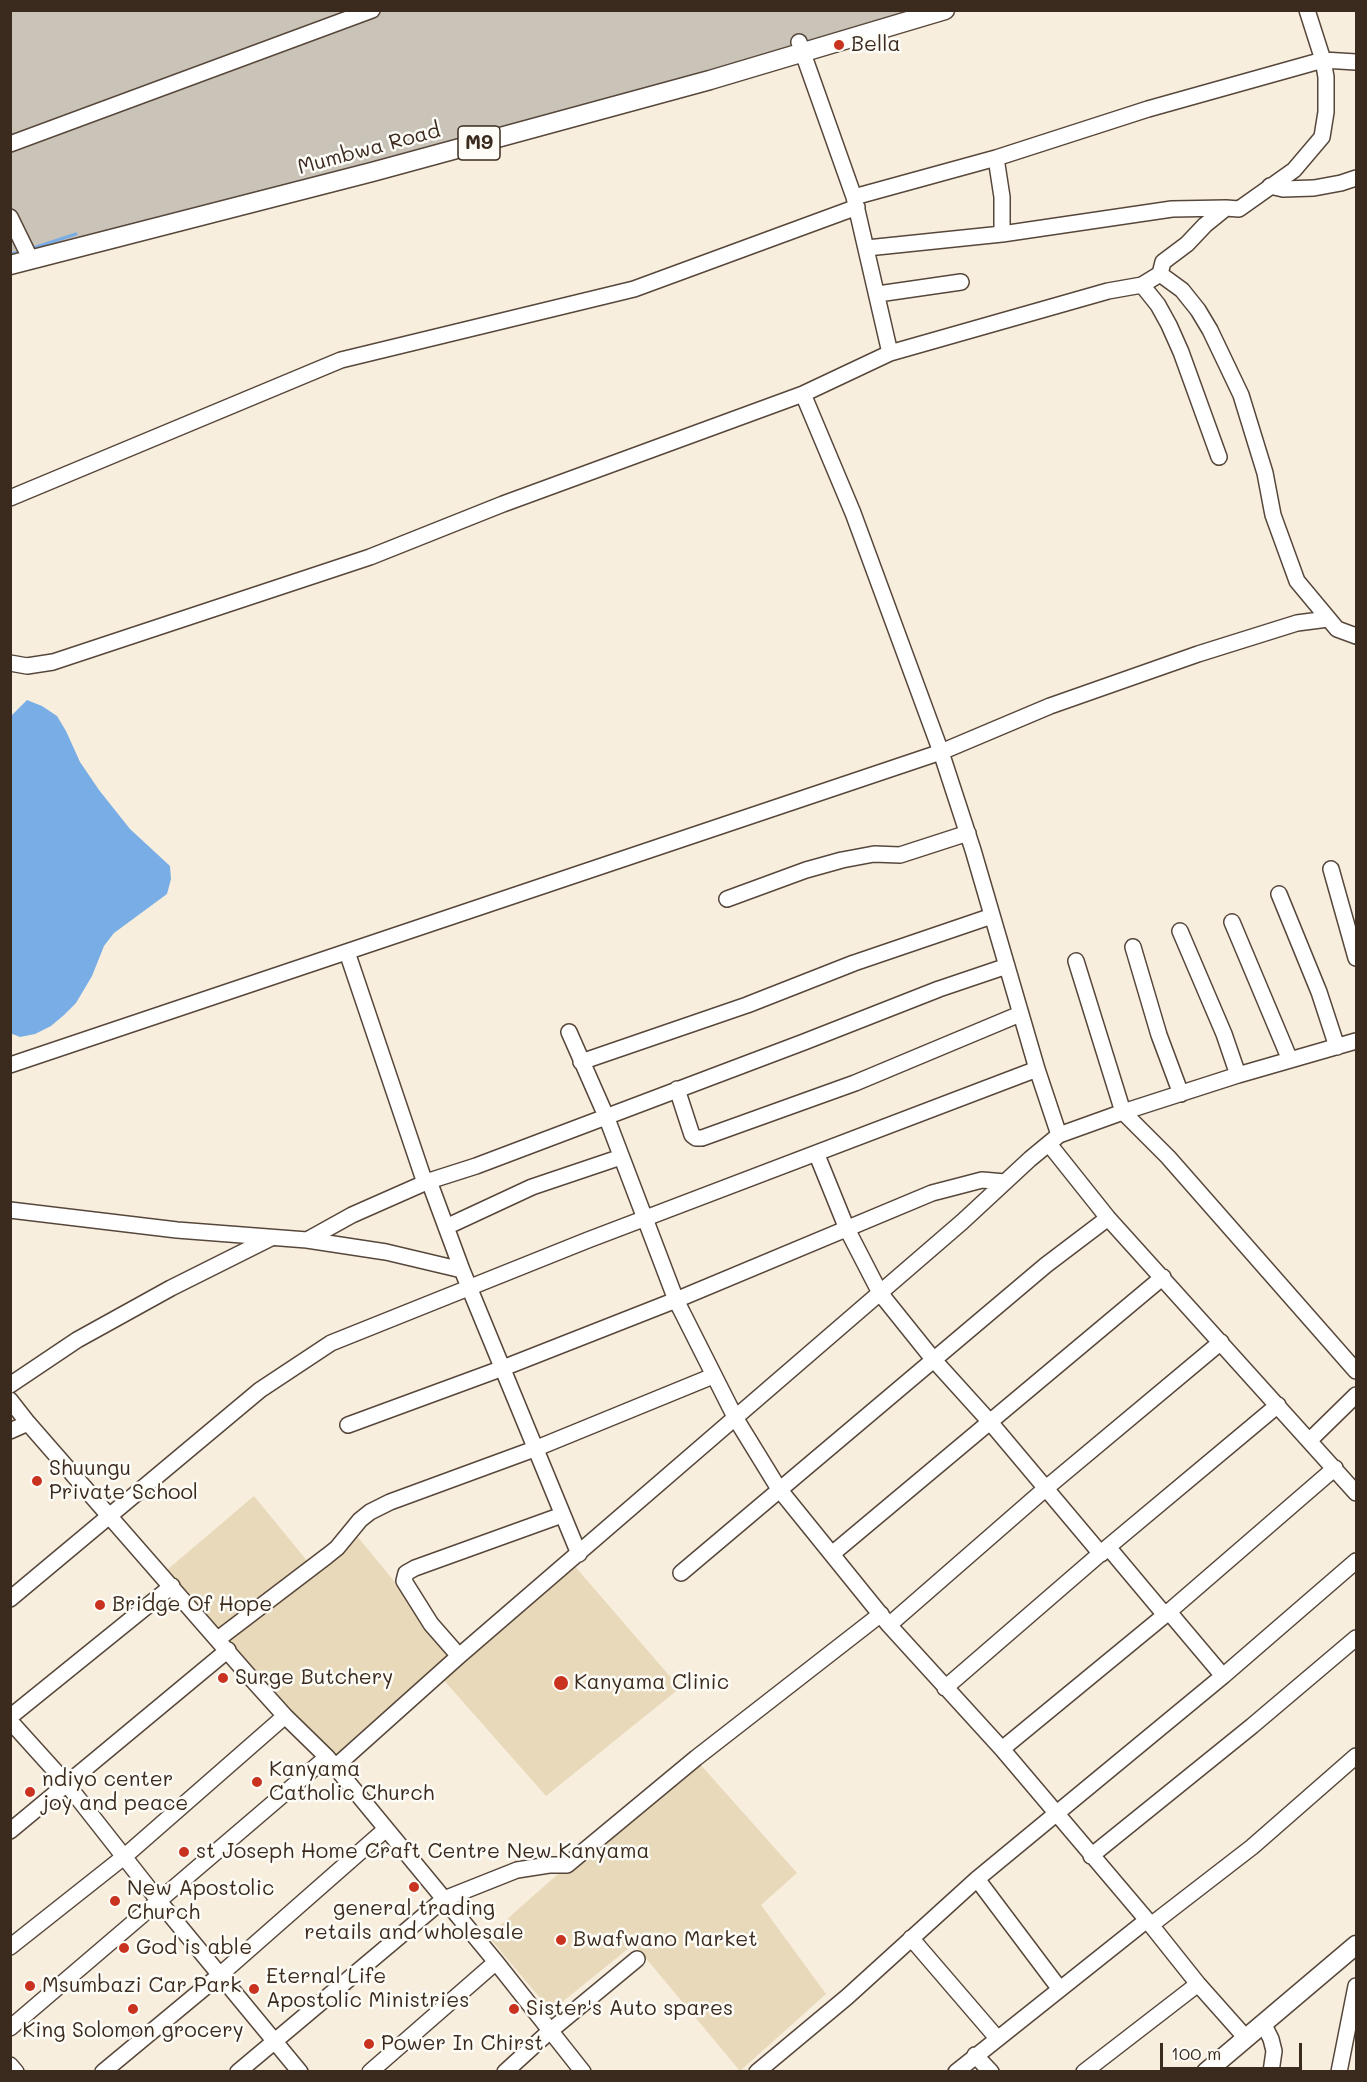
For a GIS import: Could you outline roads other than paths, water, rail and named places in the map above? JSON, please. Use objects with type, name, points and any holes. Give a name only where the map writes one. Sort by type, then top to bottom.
[{"type":"main road","name":"Mumbwa Road","points":[[801,48],[908,10]]},
{"type":"main road","name":"Mumbwa Road","points":[[10,265],[23,256],[372,172],[801,48],[945,10]]},
{"type":"main road","points":[[1206,2072],[1356,1945]]},
{"type":"street","points":[[10,144],[372,10]]},
{"type":"street","points":[[867,248],[1002,234],[1172,209],[1239,209],[1293,170],[1322,137],[1326,112],[1323,60],[1307,10]]},
{"type":"street","points":[[801,48],[856,202],[890,353]]},
{"type":"street","points":[[10,498],[341,360],[634,289],[856,202],[1148,109],[1323,60],[1356,62]]},
{"type":"street","points":[[996,158],[1002,197],[1002,234]]},
{"type":"street","points":[[1270,186],[1283,189],[1314,188],[1356,178]]},
{"type":"street","points":[[10,663],[27,666],[53,662],[370,557],[514,500],[803,394],[890,353],[1108,291],[1142,285],[1160,273],[1163,262],[1187,244],[1226,208]]},
{"type":"street","points":[[10,217],[23,256]]},
{"type":"street","points":[[1160,273],[1182,290],[1198,310],[1241,395],[1256,439],[1273,515],[1297,581],[1337,629],[1356,636]]},
{"type":"street","points":[[878,294],[961,282]]},
{"type":"street","points":[[1142,285],[1158,305],[1169,325],[1220,457]]},
{"type":"street","points":[[803,394],[853,513],[941,752],[968,833],[1007,966],[1054,1139],[1108,1218],[1356,1493]]},
{"type":"street","points":[[10,1065],[941,752],[1050,706],[1198,654],[1297,623],[1328,619]]},
{"type":"street","points":[[728,899],[764,884],[833,862],[874,854],[900,855],[968,833]]},
{"type":"street","points":[[1331,868],[1356,958]]},
{"type":"street","points":[[1279,894],[1337,1047]]},
{"type":"street","points":[[581,1062],[747,1005],[854,963],[992,916]]},
{"type":"street","points":[[1232,922],[1290,1060]]},
{"type":"street","points":[[1180,932],[1220,1024],[1238,1075]]},
{"type":"street","points":[[1133,947],[1159,1035],[1180,1094]]},
{"type":"street","points":[[347,952],[427,1182],[579,1554]]},
{"type":"street","points":[[1076,961],[1123,1112],[1168,1157],[1356,1371]]},
{"type":"street","points":[[307,1240],[352,1215],[427,1182],[804,1042],[939,989],[1007,966]]},
{"type":"street","points":[[677,1089],[692,1135],[702,1138],[855,1083],[1020,1014]]},
{"type":"street","points":[[569,1032],[606,1116],[676,1300],[736,1419],[779,1489],[885,1619],[1002,1749],[1149,1922],[1198,1984],[1246,2038]]},
{"type":"street","points":[[10,2028],[158,1900],[331,1762],[579,1554],[962,1222],[1054,1139],[1123,1112],[1238,1075],[1356,1041]]},
{"type":"street","points":[[10,1599],[260,1390],[315,1352],[345,1337],[1037,1070]]},
{"type":"street","points":[[817,1155],[847,1229],[880,1293],[933,1359],[990,1422],[1045,1489],[1167,1613],[1223,1676]]},
{"type":"street","points":[[446,1227],[493,1207],[532,1186],[621,1156]]},
{"type":"street","points":[[348,1425],[503,1368],[676,1300],[932,1193],[982,1180],[1005,1182]]},
{"type":"street","points":[[10,1209],[177,1230],[307,1240],[386,1252],[462,1270]]},
{"type":"street","points":[[681,1573],[1046,1265],[1108,1218]]},
{"type":"street","points":[[10,1385],[77,1340],[171,1288],[273,1237]]},
{"type":"street","points":[[832,1554],[1163,1277]]},
{"type":"street","points":[[238,2072],[444,1899],[517,1870],[567,1864],[696,1758],[885,1619],[1221,1342]]},
{"type":"street","points":[[10,1831],[141,1724],[223,1645],[332,1552],[370,1512],[469,1471],[537,1448],[713,1376]]},
{"type":"street","points":[[1310,1440],[1356,1395]]},
{"type":"street","points":[[10,1400],[285,1716],[331,1762],[496,1962],[583,2072]]},
{"type":"street","points":[[945,1688],[1278,1405]]},
{"type":"street","points":[[10,1431],[28,1423]]},
{"type":"street","points":[[1002,1749],[1167,1613],[1335,1468]]},
{"type":"street","points":[[459,1656],[431,1624],[405,1581],[406,1573],[562,1515]]},
{"type":"street","points":[[757,2072],[847,1997],[977,1879],[1223,1676],[1356,1561]]},
{"type":"street","points":[[172,1586],[10,1719],[66,1783],[158,1900],[300,2072]]},
{"type":"street","points":[[1091,1856],[1252,1726],[1356,1638]]},
{"type":"street","points":[[10,1947],[125,1856],[285,1716]]},
{"type":"street","points":[[956,2072],[1059,1988],[1252,1847],[1356,1756]]},
{"type":"street","points":[[103,2072],[221,1974],[386,1829]]},
{"type":"street","points":[[977,1879],[1059,1988]]},
{"type":"street","points":[[911,1938],[997,2038]]},
{"type":"street","points":[[505,2072],[550,2031],[637,1959]]},
{"type":"street","points":[[370,2072],[496,1962]]},
{"type":"street","points":[[1084,2072],[1198,1984]]},
{"type":"street","points":[[1339,2072],[1356,1986]]},
{"type":"street","points":[[1263,2024],[1274,2051],[1271,2072]]},
{"type":"street","points":[[975,2055],[991,2072]]},
{"type":"street","points":[[10,2065],[16,2072]]},
{"type":"water","points":[[27,700],[57,716],[80,762],[99,790],[130,829],[170,866],[171,879],[167,894],[114,933],[104,946],[92,976],[76,1003],[51,1026],[35,1034],[20,1037],[10,1033],[10,717]]},
{"type":"waterway","points":[[30,249],[76,234]]},
{"type":"waterway","points":[[10,254],[20,252]]},
{"type":"place","name":"Bella","points":[[839,45]]},
{"type":"place","name":"Shuungu Private School","points":[[37,1481]]},
{"type":"place","name":"Bridge Of Hope","points":[[100,1605]]},
{"type":"place","name":"Surge Butchery","points":[[223,1678]]},
{"type":"place","name":"Kanyama Clinic","points":[[561,1683]]},
{"type":"place","name":"Kanyama Catholic Church","points":[[257,1782]]},
{"type":"place","name":"ndiyo center joy and peace","points":[[30,1792]]},
{"type":"place","name":"st Joseph Home Craft Centre New Kanyama","points":[[184,1852]]},
{"type":"place","name":"general trading retails and wholesale","points":[[414,1887]]},
{"type":"place","name":"New Apostolic Church","points":[[115,1901]]},
{"type":"place","name":"Bwafwano Market","points":[[561,1940]]},
{"type":"place","name":"God is able","points":[[124,1948]]},
{"type":"place","name":"Msumbazi Car Park","points":[[30,1986]]},
{"type":"place","name":"Eternal Life Apostolic Ministries","points":[[254,1989]]},
{"type":"place","name":"King Solomon grocery","points":[[133,2009]]},
{"type":"place","name":"Sister's Auto spares","points":[[514,2009]]},
{"type":"place","name":"Power In Chirst","points":[[369,2044]]}]
